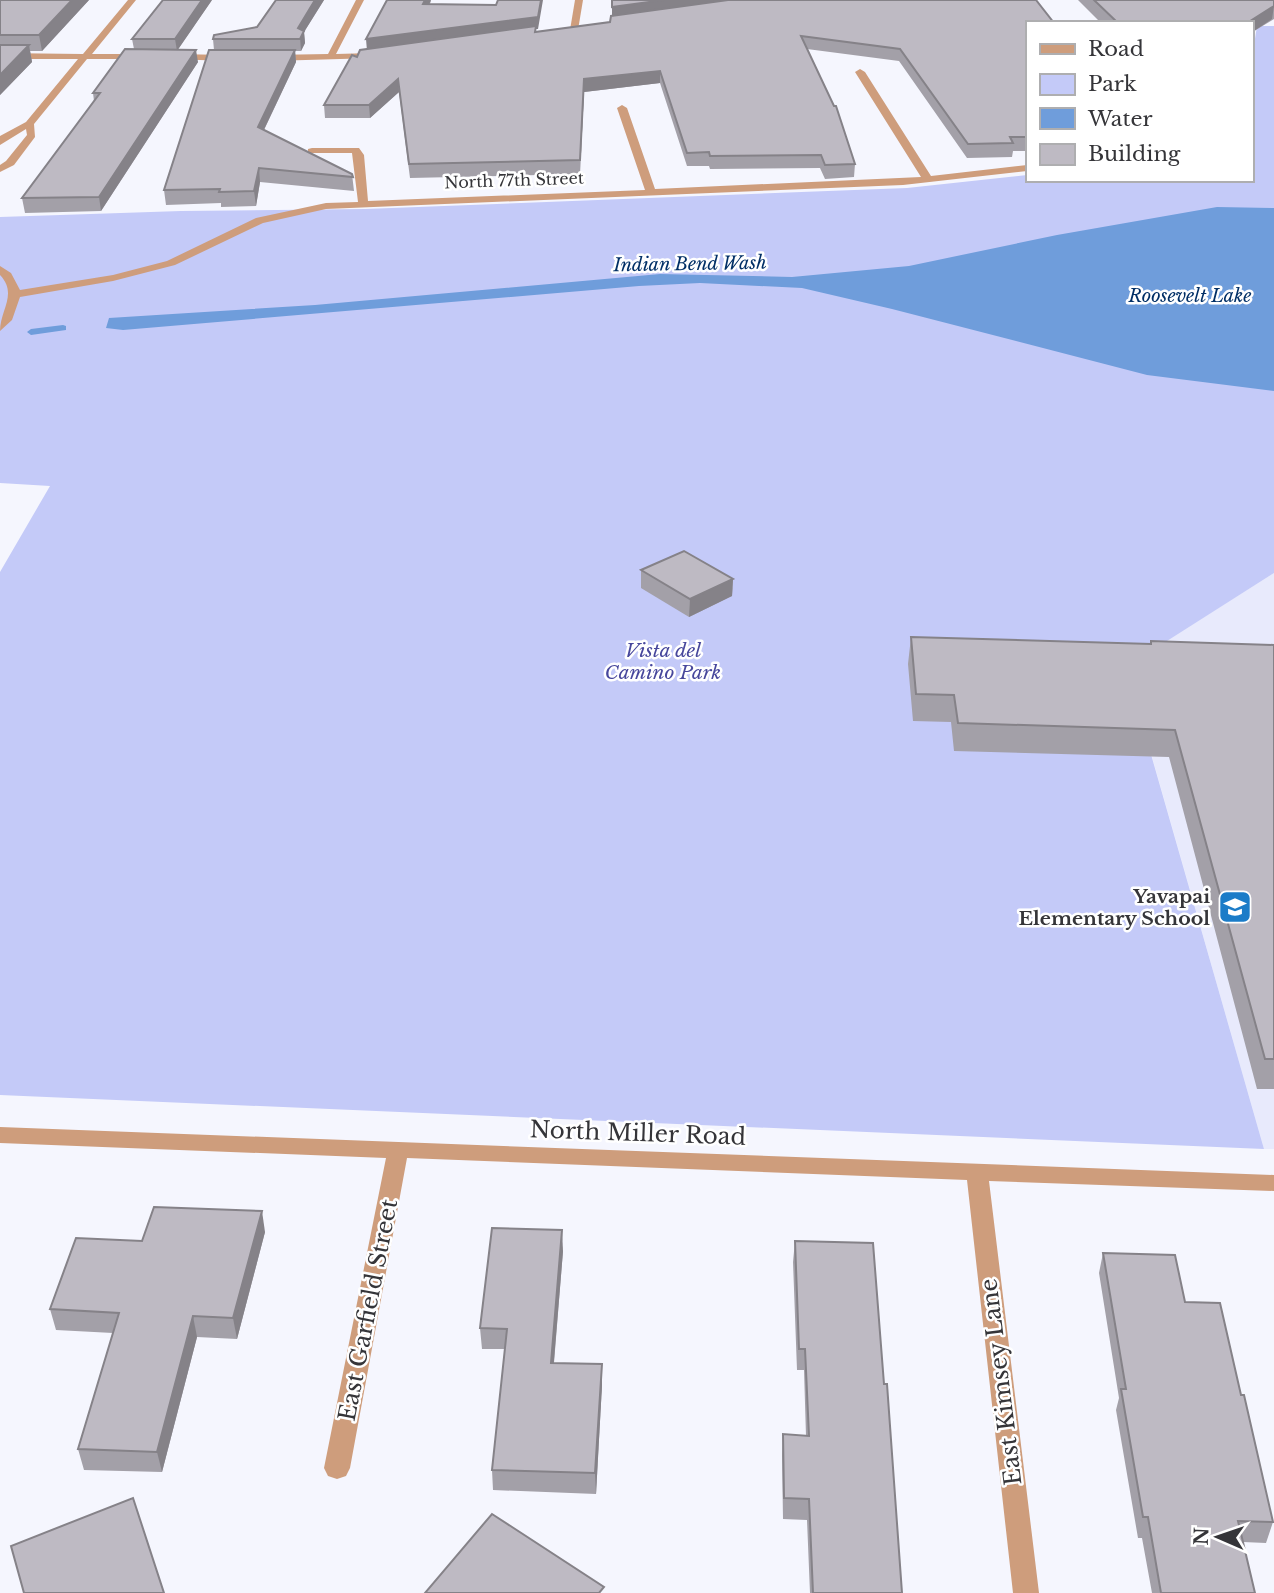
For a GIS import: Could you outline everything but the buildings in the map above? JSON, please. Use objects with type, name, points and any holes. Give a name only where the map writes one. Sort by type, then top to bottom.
[{"type":"street","points":[[0,142],[7,134],[29,124],[132,0]]},
{"type":"street","points":[[330,58],[360,0]]},
{"type":"street","points":[[574,30],[579,0]]},
{"type":"street","points":[[561,32],[588,28]]},
{"type":"street","points":[[263,58],[385,55]]},
{"type":"street","points":[[0,56],[154,57]]},
{"type":"street","points":[[168,57],[236,58]]},
{"type":"street","points":[[860,72],[928,179]]},
{"type":"street","points":[[622,108],[650,190]]},
{"type":"street","points":[[0,169],[10,163],[32,135],[29,124]]},
{"type":"street","points":[[312,151],[355,150],[359,155],[363,202]]},
{"type":"street","name":"North 77th Street","points":[[16,294],[113,278],[171,262],[260,219],[302,209],[363,202],[928,179],[1026,167]]},
{"type":"street","points":[[0,269],[14,283],[16,294],[8,318],[0,327]]},
{"type":"street","name":"North Miller Road","points":[[0,1135],[1274,1183]]},
{"type":"street","name":"East Garfield Street","points":[[337,1468],[398,1151]]},
{"type":"street","name":"East Kimsey Lane","points":[[977,1170],[1026,1593]]},
{"type":"shaded area","name":"Yavapai Elementary School","points":[[1274,573],[1274,1149],[1264,1149],[1126,666]]},
{"type":"green space","name":"Vista del Camino Park","points":[[1257,26],[1274,26],[1274,573],[1126,667],[1264,1149],[0,1095],[0,572],[50,486],[0,483],[0,217],[365,209],[907,188],[1026,175],[1026,182],[1253,182],[1253,51]]},
{"type":"water","name":"Roosevelt Lake","points":[[1217,207],[1274,208],[1274,391],[1147,375],[802,288],[700,283],[639,286],[123,330],[106,328],[109,318],[315,305],[660,274],[792,277],[909,266],[1057,235]]},
{"type":"waterway","name":"Indian Bend Wash","points":[[31,332],[63,328]]},
{"type":"place","name":"Yavapai Elementary School","points":[[1235,907]]}]
